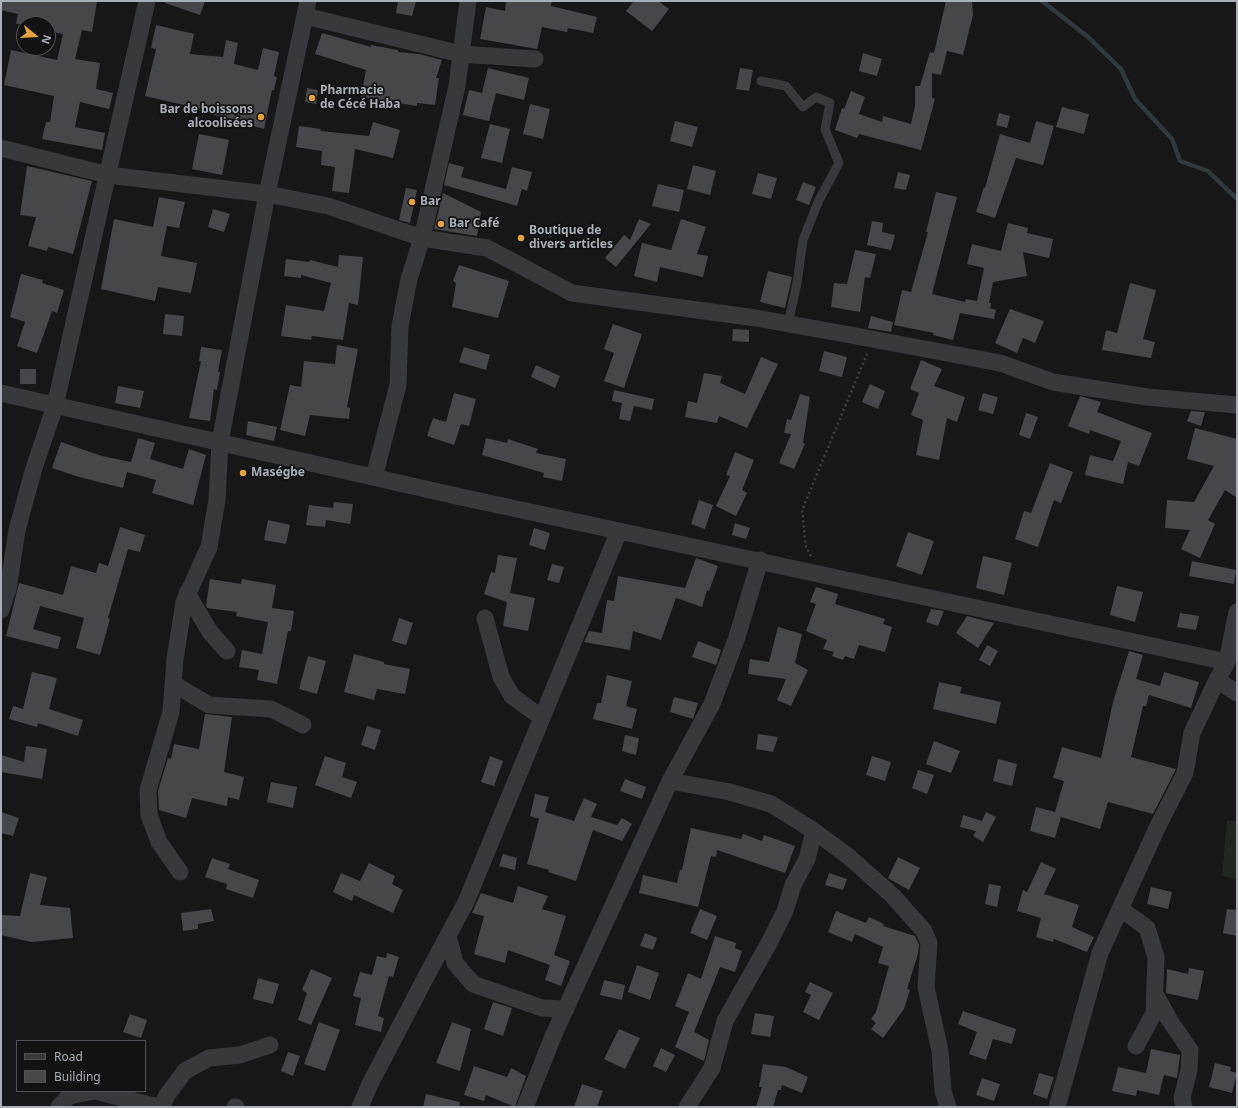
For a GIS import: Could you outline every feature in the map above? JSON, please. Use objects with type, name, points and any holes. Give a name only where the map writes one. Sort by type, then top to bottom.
[{"type":"street","points":[[1,610],[8,589],[17,530],[34,468],[55,406],[147,1]]},
{"type":"street","points":[[374,478],[398,385],[400,326],[408,278],[422,238],[457,86],[468,1]]},
{"type":"street","points":[[180,872],[159,842],[149,815],[148,790],[171,712],[175,659],[184,602],[209,547],[217,500],[220,442],[267,194],[307,8],[461,54],[535,59]]},
{"type":"street","points":[[1,148],[108,176],[267,194],[328,206],[422,238],[487,248],[572,293],[756,318],[873,341],[1000,363],[1053,382],[1147,397],[1237,405]]},
{"type":"street","points":[[1,393],[374,478],[760,560],[1227,662]]},
{"type":"street","points":[[360,1107],[370,1084],[466,902],[619,531]]},
{"type":"street","points":[[525,1107],[566,1009],[670,781],[712,704],[737,637],[760,560]]},
{"type":"street","points":[[187,593],[210,632],[227,651]]},
{"type":"street","points":[[1057,1107],[1100,953],[1157,828],[1185,773],[1192,733],[1227,662],[1237,612]]},
{"type":"street","points":[[485,618],[500,677],[512,696],[542,718]]},
{"type":"street","points":[[1217,680],[1237,693]]},
{"type":"street","points":[[174,684],[209,705],[271,709],[303,725]]},
{"type":"street","points":[[670,781],[730,792],[771,804],[814,831],[848,856],[882,886],[924,931],[929,943],[926,987],[940,1051],[943,1091],[948,1107]]},
{"type":"street","points":[[687,1107],[712,1068],[725,1021],[769,943],[785,911],[793,885],[807,859],[814,831]]},
{"type":"street","points":[[1121,909],[1147,928],[1156,957],[1154,1013],[1136,1046]]},
{"type":"street","points":[[448,936],[455,964],[473,984],[542,1008],[566,1009]]},
{"type":"street","points":[[1155,994],[1170,1021],[1190,1050],[1189,1070],[1182,1098],[1184,1107]]},
{"type":"street","points":[[99,1092],[159,1107],[185,1071],[209,1058],[240,1055],[270,1045]]},
{"type":"street","points":[[59,1107],[69,1096],[90,1092]]},
{"type":"lane","points":[[761,81],[786,86],[804,107],[816,97],[830,103],[825,129],[839,163],[819,200],[803,240],[797,283],[788,324]]},
{"type":"path","points":[[820,573],[806,547],[802,510],[873,341]]},
{"type":"shaded area","points":[[1227,820],[1237,822],[1237,879],[1222,876]]},
{"type":"building","points":[[1,1],[97,1],[92,32],[82,30],[75,59],[100,63],[96,89],[113,93],[109,109],[80,102],[75,127],[105,133],[102,150],[42,139],[46,122],[50,122],[54,96],[4,85],[11,50],[16,51],[16,56],[39,56],[57,60],[63,34],[56,33],[56,16],[18,16],[18,14],[1,10]]},
{"type":"building","points":[[166,1],[205,1],[200,15],[165,3]]},
{"type":"building","points":[[398,1],[416,1],[412,16],[396,13]]},
{"type":"building","points":[[506,1],[552,1],[551,6],[597,17],[593,33],[568,28],[567,32],[542,27],[537,49],[480,39],[486,7],[505,11]]},
{"type":"building","points":[[634,1],[658,1],[669,9],[652,31],[626,11]]},
{"type":"building","points":[[946,1],[972,1],[973,15],[963,55],[947,51],[941,75],[932,73],[932,98],[935,99],[921,150],[859,134],[857,138],[835,130],[842,108],[844,109],[851,91],[865,97],[859,114],[882,122],[883,116],[911,124],[915,106],[915,86],[920,86],[930,52],[934,53]]},
{"type":"building","points":[[156,25],[194,34],[190,54],[223,57],[226,40],[238,43],[234,64],[258,70],[263,48],[279,52],[274,76],[277,77],[274,90],[272,90],[264,129],[204,112],[205,110],[145,96],[156,49],[151,48]]},
{"type":"building","points":[[322,33],[371,47],[371,45],[398,50],[398,52],[419,54],[442,60],[436,78],[439,78],[435,105],[417,103],[417,106],[361,97],[366,70],[315,54]]},
{"type":"building","points":[[863,53],[882,59],[877,76],[859,71]]},
{"type":"building","points":[[488,68],[529,78],[524,100],[496,93],[489,121],[463,115],[469,90],[482,93]]},
{"type":"building","points":[[740,68],[753,70],[749,91],[736,89]]},
{"type":"building","points":[[307,88],[318,90],[316,104],[305,102]]},
{"type":"building","points":[[530,104],[550,109],[543,139],[523,134]]},
{"type":"building","points":[[1062,107],[1089,114],[1084,134],[1056,127]]},
{"type":"building","points":[[999,113],[1010,116],[1007,128],[996,125]]},
{"type":"building","points":[[675,121],[698,127],[692,147],[670,141]]},
{"type":"building","points":[[1036,121],[1054,126],[1043,165],[1016,158],[995,218],[976,212],[984,187],[985,188],[1000,134],[1030,143]]},
{"type":"building","points":[[373,122],[400,130],[393,158],[355,149],[349,193],[332,191],[335,167],[321,165],[322,151],[296,147],[299,126],[321,129],[320,131],[369,136]]},
{"type":"building","points":[[490,124],[510,129],[502,163],[481,158]]},
{"type":"building","points":[[199,134],[229,140],[222,175],[192,169]]},
{"type":"building","points":[[449,163],[464,167],[461,177],[506,189],[512,167],[532,172],[527,191],[522,189],[517,206],[444,185]]},
{"type":"building","points":[[693,165],[716,171],[710,195],[687,189]]},
{"type":"building","points":[[27,166],[92,181],[73,254],[48,247],[47,251],[28,246],[36,217],[20,215]]},
{"type":"building","points":[[898,172],[910,175],[906,190],[894,188]]},
{"type":"building","points":[[758,173],[777,178],[771,199],[752,194]]},
{"type":"building","points":[[803,182],[816,187],[809,205],[796,200]]},
{"type":"building","points":[[658,184],[684,190],[679,212],[652,206]]},
{"type":"building","points":[[406,188],[417,190],[410,223],[399,220]]},
{"type":"building","points":[[936,192],[957,197],[932,294],[965,302],[966,299],[977,301],[984,268],[967,264],[972,244],[1001,251],[1008,223],[1028,228],[1027,233],[1053,239],[1049,258],[1023,252],[1027,276],[993,282],[989,303],[991,303],[990,308],[996,310],[994,319],[960,313],[953,340],[933,335],[934,333],[894,325],[902,290],[911,292],[928,232],[926,232]]},
{"type":"building","points":[[443,193],[481,212],[477,236],[434,229]]},
{"type":"building","points":[[159,197],[185,202],[179,228],[167,226],[161,256],[197,263],[191,293],[158,287],[155,301],[101,289],[114,219],[153,227]]},
{"type":"building","points":[[213,209],[230,214],[224,232],[208,227]]},
{"type":"building","points":[[639,219],[651,224],[616,267],[605,258],[624,235],[630,240]]},
{"type":"building","points":[[681,219],[706,227],[697,254],[708,256],[703,277],[660,267],[657,282],[634,276],[642,243],[671,250]]},
{"type":"building","points":[[872,221],[883,223],[882,232],[895,235],[891,250],[867,245]]},
{"type":"building","points":[[855,250],[876,254],[870,278],[865,277],[860,312],[831,307],[834,283],[847,284]]},
{"type":"building","points":[[339,255],[363,257],[358,305],[349,303],[343,340],[312,336],[311,340],[281,336],[286,305],[324,311],[331,283],[301,275],[301,278],[284,276],[286,259],[309,262],[310,260],[338,267]]},
{"type":"building","points":[[459,265],[509,281],[498,318],[452,307],[456,283],[453,281]]},
{"type":"building","points":[[768,271],[792,277],[785,308],[760,302]]},
{"type":"building","points":[[21,274],[43,280],[42,283],[64,290],[57,313],[52,311],[37,353],[17,346],[25,322],[10,317]]},
{"type":"building","points":[[1130,283],[1156,290],[1143,339],[1155,342],[1151,358],[1102,350],[1106,330],[1117,333]]},
{"type":"building","points":[[1010,309],[1044,321],[1035,343],[1023,338],[1017,353],[995,343]]},
{"type":"building","points":[[165,314],[184,316],[182,336],[163,334]]},
{"type":"building","points":[[871,316],[893,322],[891,332],[868,328]]},
{"type":"building","points":[[613,324],[642,334],[624,388],[604,381],[614,353],[604,349]]},
{"type":"building","points":[[733,329],[749,330],[749,342],[732,341]]},
{"type":"building","points":[[337,345],[358,349],[347,407],[350,408],[349,419],[310,415],[305,436],[280,430],[290,385],[301,387],[304,361],[335,364]]},
{"type":"building","points":[[201,347],[222,350],[218,372],[220,372],[217,390],[214,389],[210,421],[189,418],[201,361],[199,361]]},
{"type":"building","points":[[464,347],[490,355],[486,370],[459,362]]},
{"type":"building","points":[[824,351],[847,357],[842,377],[819,371]]},
{"type":"building","points":[[761,357],[778,364],[747,428],[719,416],[717,423],[685,417],[688,401],[697,403],[704,373],[722,376],[720,383],[745,394]]},
{"type":"building","points":[[921,360],[942,369],[934,386],[965,397],[957,422],[947,418],[939,460],[916,455],[923,420],[911,415],[919,393],[910,389]]},
{"type":"building","points":[[536,365],[560,376],[555,388],[531,377]]},
{"type":"building","points":[[20,369],[36,369],[36,384],[20,384]]},
{"type":"building","points":[[870,384],[885,391],[878,409],[862,402]]},
{"type":"building","points":[[118,386],[144,391],[140,408],[115,403]]},
{"type":"building","points":[[614,390],[654,399],[652,410],[634,406],[630,421],[619,419],[622,403],[612,401]]},
{"type":"building","points":[[454,393],[476,399],[469,426],[461,424],[454,445],[427,436],[433,418],[446,422]]},
{"type":"building","points":[[983,393],[998,397],[993,414],[978,410]]},
{"type":"building","points":[[800,394],[810,397],[803,443],[805,444],[794,469],[779,463],[791,434],[784,433],[787,419],[791,420]]},
{"type":"building","points":[[1080,396],[1101,402],[1097,412],[1152,433],[1139,466],[1128,462],[1123,484],[1085,475],[1090,455],[1113,461],[1121,441],[1090,430],[1089,434],[1068,426]]},
{"type":"building","points":[[1191,411],[1205,412],[1201,426],[1187,421]]},
{"type":"building","points":[[1026,413],[1038,417],[1030,439],[1019,435]]},
{"type":"building","points":[[248,421],[277,427],[274,441],[246,435]]},
{"type":"building","points":[[1195,428],[1237,439],[1237,498],[1225,490],[1208,520],[1215,524],[1200,558],[1181,549],[1190,530],[1165,528],[1167,500],[1194,502],[1214,466],[1187,459]]},
{"type":"building","points":[[138,438],[155,443],[150,459],[183,469],[189,449],[206,455],[193,505],[152,493],[156,480],[127,472],[123,488],[79,477],[52,468],[61,442],[102,456],[131,462]]},
{"type":"building","points":[[486,438],[507,443],[508,439],[538,449],[536,453],[566,459],[562,481],[543,477],[544,473],[482,455]]},
{"type":"building","points":[[735,452],[754,460],[742,490],[747,493],[736,516],[716,506],[730,476],[726,475]]},
{"type":"building","points":[[1050,463],[1073,472],[1061,503],[1054,500],[1038,547],[1015,539],[1024,511],[1031,513]]},
{"type":"building","points":[[699,500],[713,505],[705,529],[691,524]]},
{"type":"building","points":[[334,502],[353,504],[350,524],[326,520],[325,527],[306,525],[309,505],[333,508]]},
{"type":"building","points":[[268,520],[290,525],[286,544],[264,540]]},
{"type":"building","points":[[735,523],[750,528],[746,539],[732,535]]},
{"type":"building","points":[[120,527],[145,535],[140,552],[128,549],[108,618],[110,619],[100,655],[76,648],[84,618],[40,606],[33,629],[61,637],[58,649],[6,636],[19,583],[63,595],[71,566],[96,573],[99,563],[108,566]]},
{"type":"building","points":[[534,528],[550,533],[545,550],[529,545]]},
{"type":"building","points":[[908,532],[934,541],[922,575],[896,566]]},
{"type":"building","points":[[498,555],[517,558],[510,593],[535,598],[528,631],[503,626],[507,602],[484,594],[491,572],[495,573]]},
{"type":"building","points":[[983,556],[1012,563],[1004,595],[976,588]]},
{"type":"building","points":[[696,558],[718,566],[709,591],[707,590],[702,607],[676,598],[661,640],[633,631],[630,650],[584,642],[589,631],[602,633],[607,600],[614,601],[618,576],[685,588]]},
{"type":"building","points":[[1192,561],[1236,570],[1234,584],[1189,576]]},
{"type":"building","points":[[552,564],[564,567],[559,583],[547,580]]},
{"type":"building","points":[[210,579],[241,584],[242,579],[276,585],[272,608],[294,611],[291,631],[288,631],[277,684],[257,680],[259,670],[239,667],[242,650],[262,654],[268,622],[236,616],[237,612],[207,608],[206,605]]},
{"type":"building","points":[[1117,586],[1143,592],[1135,622],[1110,615]]},
{"type":"building","points":[[816,587],[838,594],[835,604],[885,619],[883,624],[892,627],[885,652],[859,645],[854,659],[845,656],[843,660],[832,656],[834,652],[823,649],[827,640],[806,631],[816,604],[810,602]]},
{"type":"building","points":[[931,609],[944,611],[938,626],[926,622]]},
{"type":"building","points":[[1180,613],[1199,616],[1196,630],[1177,627]]},
{"type":"building","points":[[967,616],[994,623],[978,648],[956,633]]},
{"type":"building","points":[[399,618],[413,623],[406,645],[392,641]]},
{"type":"building","points":[[778,627],[802,634],[795,663],[808,670],[791,706],[777,700],[786,679],[748,674],[750,659],[769,662]]},
{"type":"building","points":[[698,641],[721,650],[716,665],[692,657]]},
{"type":"building","points":[[987,645],[998,651],[990,666],[979,660]]},
{"type":"building","points":[[1129,651],[1143,655],[1136,679],[1160,686],[1164,672],[1199,682],[1191,708],[1149,695],[1146,706],[1143,706],[1131,757],[1176,769],[1153,814],[1108,802],[1100,829],[1061,817],[1055,838],[1030,831],[1036,807],[1055,812],[1064,781],[1053,778],[1062,747],[1101,758],[1113,702]]},
{"type":"building","points":[[354,654],[384,662],[384,664],[410,669],[405,694],[377,689],[374,700],[344,692]]},
{"type":"building","points":[[308,656],[326,661],[317,694],[299,689]]},
{"type":"building","points":[[32,672],[57,678],[49,709],[83,720],[78,736],[38,723],[37,727],[9,719],[13,706],[23,709]]},
{"type":"building","points":[[607,675],[632,681],[626,706],[637,709],[632,729],[593,719],[597,703],[601,703]]},
{"type":"building","points":[[939,682],[962,687],[960,693],[1001,702],[996,724],[933,709]]},
{"type":"building","points":[[674,697],[698,703],[693,719],[670,712]]},
{"type":"building","points":[[205,714],[232,717],[224,772],[244,777],[239,800],[228,797],[227,806],[192,798],[186,818],[159,810],[158,791],[168,758],[171,759],[174,744],[199,749]]},
{"type":"building","points":[[367,726],[381,730],[375,750],[361,745]]},
{"type":"building","points":[[758,734],[778,737],[773,752],[756,749]]},
{"type":"building","points":[[625,735],[639,738],[636,755],[622,751]]},
{"type":"building","points":[[934,741],[960,751],[951,773],[926,764]]},
{"type":"building","points":[[26,746],[47,749],[42,779],[1,772],[1,755],[24,762]]},
{"type":"building","points":[[325,756],[346,763],[342,777],[357,782],[351,798],[315,785]]},
{"type":"building","points":[[490,756],[503,761],[494,786],[481,782]]},
{"type":"building","points":[[872,756],[891,762],[885,781],[866,775]]},
{"type":"building","points":[[998,759],[1017,764],[1012,786],[993,781]]},
{"type":"building","points":[[918,770],[934,775],[927,794],[912,788]]},
{"type":"building","points":[[625,779],[646,787],[642,799],[620,791]]},
{"type":"building","points":[[271,782],[297,787],[293,808],[267,802]]},
{"type":"building","points":[[535,794],[549,797],[545,812],[574,821],[584,798],[597,804],[591,817],[617,825],[622,818],[632,824],[622,841],[593,830],[576,881],[548,872],[549,870],[527,864],[539,819],[530,816]]},
{"type":"building","points":[[1,812],[19,818],[13,836],[1,833]]},
{"type":"building","points":[[986,812],[996,817],[983,842],[973,836],[976,831],[960,827],[963,815],[982,821]]},
{"type":"building","points":[[691,828],[741,839],[743,834],[762,841],[764,835],[795,846],[785,873],[717,850],[716,857],[711,856],[698,907],[639,893],[643,875],[677,883],[680,870],[682,870]]},
{"type":"building","points":[[503,854],[517,858],[515,870],[499,866]]},
{"type":"building","points":[[898,857],[920,868],[909,890],[888,878]]},
{"type":"building","points":[[212,858],[230,864],[228,869],[259,880],[253,898],[226,889],[227,884],[205,877]]},
{"type":"building","points":[[1041,862],[1056,869],[1044,894],[1079,905],[1072,927],[1094,937],[1087,952],[1054,939],[1053,942],[1036,937],[1041,918],[1017,911],[1023,890],[1027,892]]},
{"type":"building","points":[[369,863],[395,876],[392,884],[403,890],[393,913],[354,895],[352,901],[333,892],[341,873],[360,881]]},
{"type":"building","points":[[30,873],[47,877],[40,905],[70,908],[73,938],[31,942],[1,935],[1,915],[20,916]]},
{"type":"building","points":[[829,873],[847,879],[843,890],[825,885]]},
{"type":"building","points":[[989,884],[1001,886],[997,907],[985,904]]},
{"type":"building","points":[[518,886],[548,896],[542,909],[566,916],[554,955],[570,961],[561,986],[545,980],[550,965],[508,950],[505,963],[474,954],[484,916],[472,913],[481,893],[513,903]]},
{"type":"building","points":[[1151,887],[1172,892],[1168,909],[1147,904]]},
{"type":"building","points":[[211,909],[214,921],[198,924],[198,929],[183,931],[181,913]]},
{"type":"building","points":[[700,909],[717,916],[707,940],[690,933]]},
{"type":"building","points":[[1227,909],[1237,910],[1237,936],[1223,933]]},
{"type":"building","points":[[836,911],[866,923],[869,917],[884,924],[883,926],[915,936],[919,945],[918,954],[907,989],[910,990],[904,1009],[883,1038],[871,1029],[876,1023],[871,1019],[876,1012],[889,966],[878,963],[883,947],[855,934],[852,942],[828,932]]},
{"type":"building","points":[[645,933],[657,938],[653,950],[640,946]]},
{"type":"building","points":[[715,936],[736,943],[735,948],[742,951],[735,972],[720,967],[694,1032],[709,1040],[704,1061],[675,1047],[689,1012],[675,1006],[688,973],[701,979]]},
{"type":"building","points":[[387,953],[399,957],[393,977],[389,976],[378,1016],[384,1018],[381,1032],[355,1025],[361,998],[353,996],[360,972],[372,975],[377,956],[386,958]]},
{"type":"building","points":[[637,965],[659,973],[650,1000],[628,992]]},
{"type":"building","points":[[1189,968],[1204,971],[1198,1000],[1166,993],[1167,969],[1188,974]]},
{"type":"building","points":[[311,969],[332,978],[311,1025],[298,1020],[307,993],[302,990]]},
{"type":"building","points":[[258,978],[279,984],[273,1004],[253,999]]},
{"type":"building","points":[[604,980],[625,985],[622,1000],[600,995]]},
{"type":"building","points":[[810,982],[833,993],[819,1020],[803,1012],[811,995],[805,992]]},
{"type":"building","points":[[493,1002],[512,1008],[503,1036],[484,1029]]},
{"type":"building","points":[[963,1011],[1016,1029],[1012,1044],[993,1039],[986,1060],[969,1054],[977,1032],[958,1024]]},
{"type":"building","points":[[755,1013],[774,1016],[770,1037],[751,1034]]},
{"type":"building","points":[[130,1014],[147,1020],[141,1038],[123,1032]]},
{"type":"building","points":[[319,1022],[340,1030],[325,1071],[304,1064]]},
{"type":"building","points":[[452,1022],[471,1029],[460,1071],[436,1063]]},
{"type":"building","points":[[619,1029],[640,1038],[625,1069],[604,1059]]},
{"type":"building","points":[[661,1048],[675,1055],[666,1072],[653,1066]]},
{"type":"building","points":[[1151,1049],[1180,1055],[1177,1078],[1164,1075],[1159,1095],[1137,1090],[1136,1096],[1112,1091],[1118,1067],[1146,1073]]},
{"type":"building","points":[[288,1052],[300,1056],[293,1076],[281,1071]]},
{"type":"building","points":[[1215,1063],[1231,1067],[1230,1071],[1237,1073],[1232,1093],[1209,1087]]},
{"type":"building","points":[[763,1064],[786,1067],[808,1077],[802,1093],[782,1085],[781,1090],[778,1090],[773,1107],[756,1107],[762,1087],[759,1087]]},
{"type":"building","points":[[474,1066],[507,1077],[511,1068],[526,1076],[515,1107],[486,1095],[484,1101],[464,1095]]},
{"type":"building","points":[[1039,1073],[1054,1077],[1047,1099],[1033,1094]]},
{"type":"building","points":[[982,1078],[1000,1084],[994,1101],[976,1095]]},
{"type":"building","points":[[582,1084],[603,1091],[597,1107],[574,1107]]},
{"type":"building","points":[[426,1094],[460,1102],[459,1107],[423,1107]]},
{"type":"waterway","points":[[1042,1],[1088,37],[1121,69],[1135,99],[1172,139],[1180,161],[1208,171],[1237,199]]},
{"type":"place","name":"Pharmacie de Cécé Haba","points":[[312,98]]},
{"type":"place","name":"Bar de boissons alcoolisées","points":[[261,117]]},
{"type":"place","name":"Bar","points":[[412,202]]},
{"type":"place","name":"Bar Café","points":[[441,224]]},
{"type":"place","name":"Boutique de divers articles","points":[[521,238]]},
{"type":"place","name":"Maségbe","points":[[243,473]]}]
